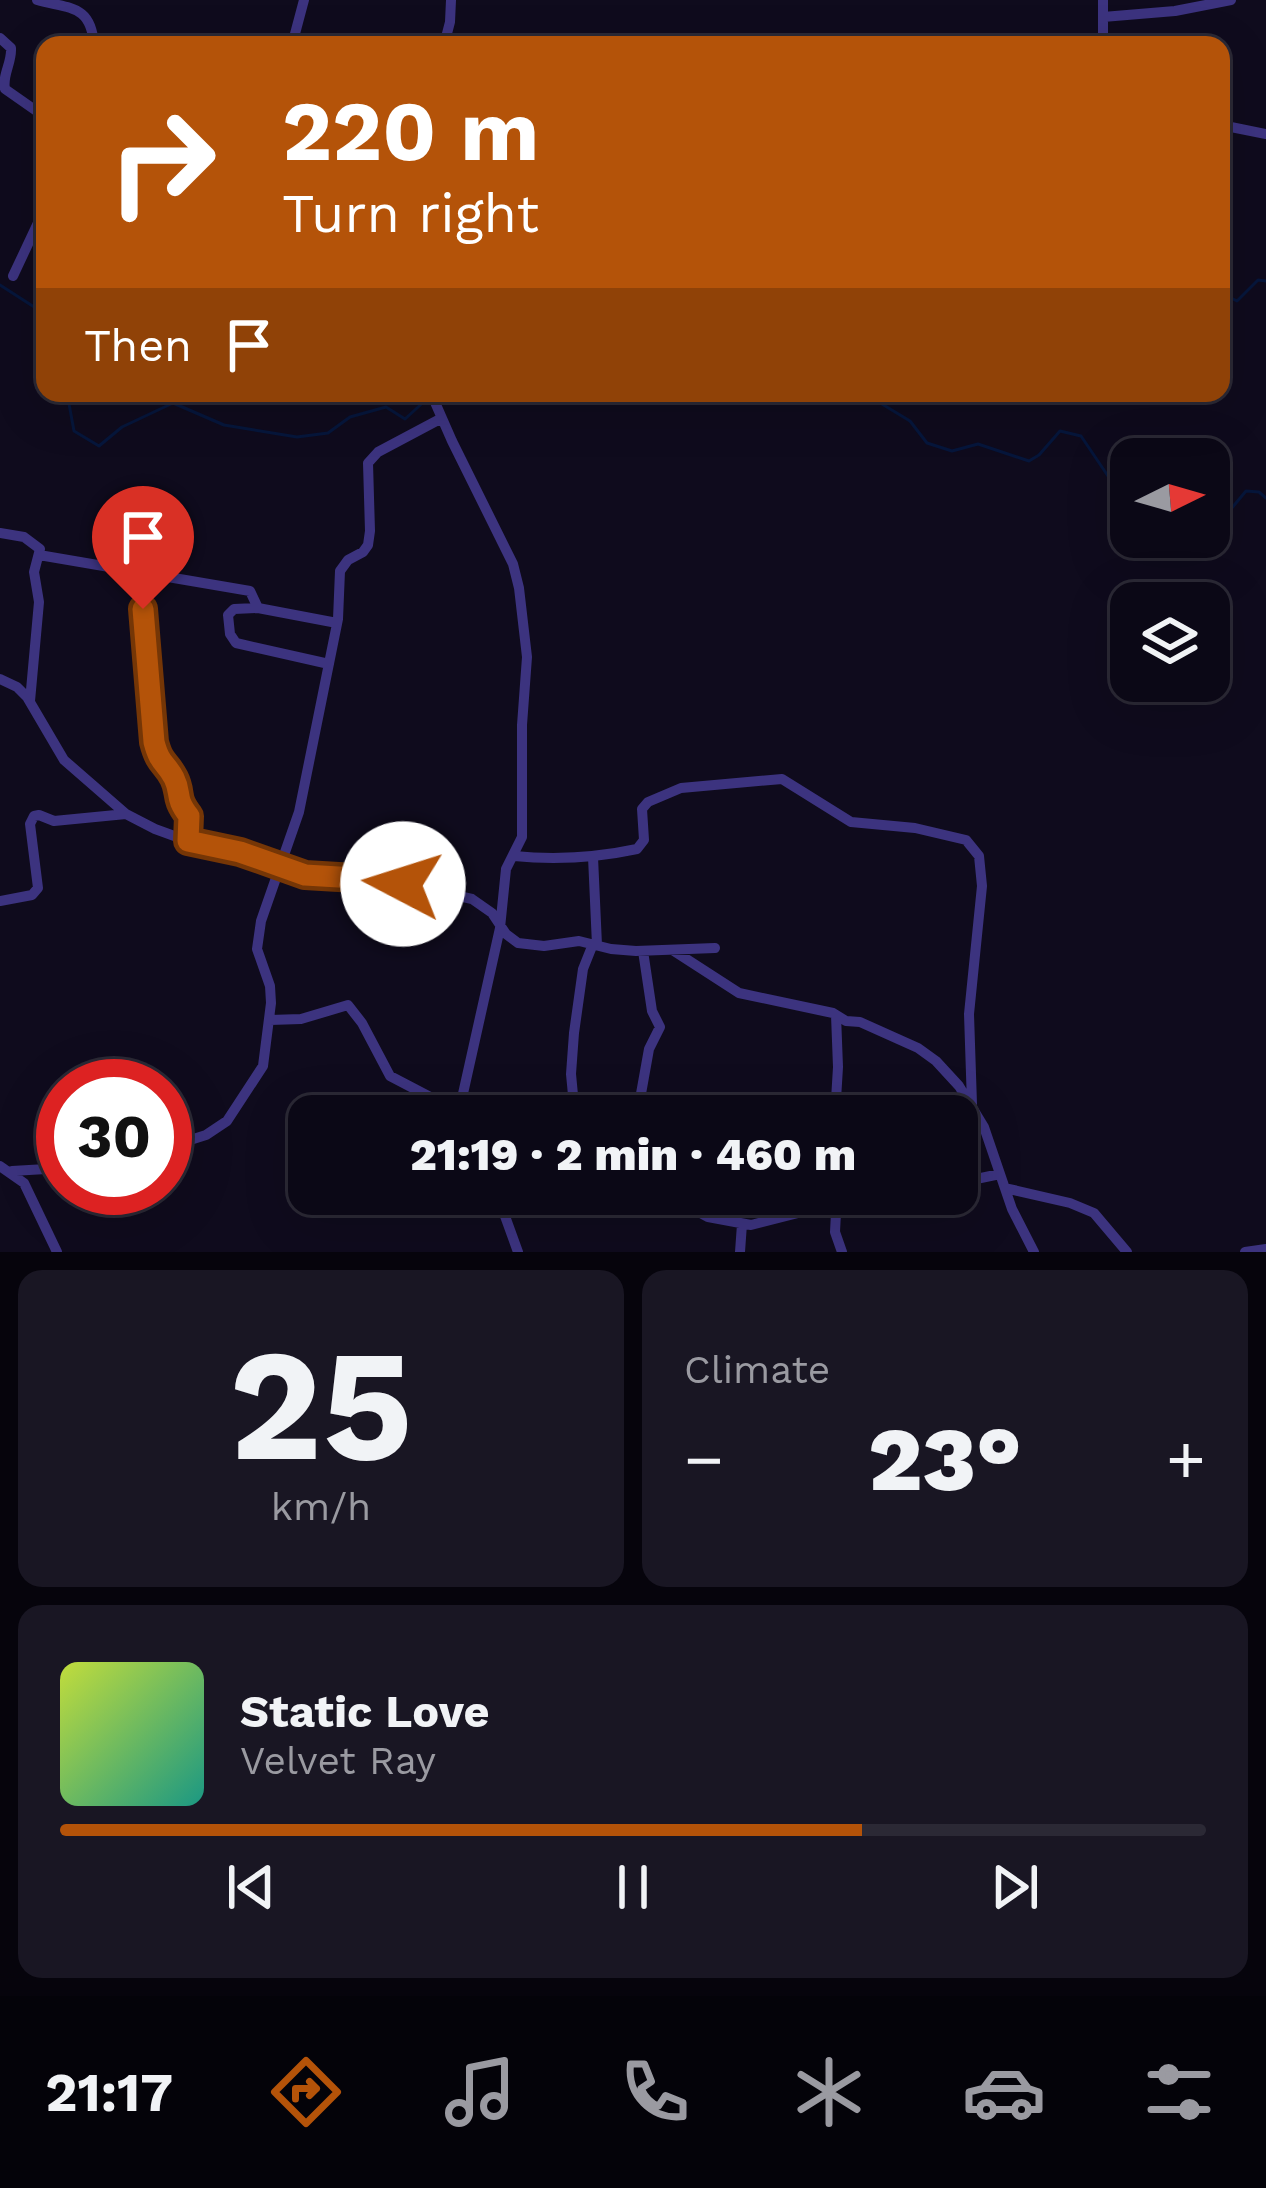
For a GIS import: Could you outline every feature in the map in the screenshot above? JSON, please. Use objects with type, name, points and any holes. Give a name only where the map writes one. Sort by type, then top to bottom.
[{"type":"street","points":[[37,0],[76,9],[91,26],[93,36]]},
{"type":"street","points":[[294,36],[304,0]]},
{"type":"street","points":[[446,36],[451,0]]},
{"type":"street","points":[[1102,36],[1103,0]]},
{"type":"street","points":[[1103,17],[1231,0]]},
{"type":"street","points":[[0,38],[11,48],[5,89],[36,111]]},
{"type":"street","points":[[1230,127],[1266,134]]},
{"type":"street","points":[[14,276],[36,228]]},
{"type":"street","points":[[437,402],[508,552],[520,587],[527,656],[523,830],[506,868],[500,928],[459,1095]]},
{"type":"street","points":[[192,1139],[227,1121],[263,1066],[270,986],[258,956],[261,921],[299,812],[341,600],[340,571],[368,545],[368,463],[378,452],[442,418]]},
{"type":"street","points":[[0,533],[26,538],[39,547],[30,701]]},
{"type":"street","points":[[39,555],[250,591],[258,608]]},
{"type":"street","points":[[145,573],[144,627],[154,742],[158,759],[176,782],[178,802],[189,816],[188,841]]},
{"type":"street","points":[[329,664],[234,642],[230,612],[258,608],[337,623]]},
{"type":"street","points":[[0,679],[17,687],[30,701],[64,760],[126,814],[155,830],[319,878],[388,880],[472,899],[492,913],[512,940],[528,945],[579,941],[611,950],[643,951],[715,947]]},
{"type":"street","points":[[514,856],[550,860],[637,849],[646,834],[642,809],[648,802],[681,788],[772,778],[788,782],[851,822],[915,828],[966,840],[982,865],[969,1014],[972,1095]]},
{"type":"street","points":[[0,901],[32,895],[38,888],[30,824],[34,816],[54,821],[126,814]]},
{"type":"street","points":[[573,1095],[574,1033],[583,970],[595,944],[593,856]]},
{"type":"street","points":[[673,950],[739,993],[858,1022],[928,1054],[966,1095]]},
{"type":"street","points":[[641,1095],[649,1049],[660,1028],[652,1011],[643,951]]},
{"type":"street","points":[[270,1020],[301,1018],[348,1005],[390,1076],[426,1095]]},
{"type":"street","points":[[836,1015],[836,1095]]},
{"type":"street","points":[[978,1116],[1012,1209],[1034,1252]]},
{"type":"street","points":[[3,1171],[36,1169]]},
{"type":"street","points":[[3,1171],[23,1183],[57,1252]]},
{"type":"street","points":[[978,1179],[1000,1174]]},
{"type":"street","points":[[1005,1188],[1094,1213],[1127,1252]]},
{"type":"street","points":[[505,1215],[518,1252]]},
{"type":"street","points":[[704,1215],[751,1225],[790,1215]]},
{"type":"street","points":[[836,1215],[835,1232],[842,1252]]},
{"type":"street","points":[[740,1252],[742,1224]]},
{"type":"street","points":[[1247,1252],[1266,1249]]},
{"type":"waterway","points":[[1230,298],[1237,301],[1258,280],[1266,281]]},
{"type":"waterway","points":[[0,285],[36,308]]},
{"type":"waterway","points":[[69,402],[74,431],[99,446],[122,427],[173,403],[224,425],[297,437],[328,433],[350,417],[386,407],[405,419],[424,402]]},
{"type":"waterway","points":[[879,402],[910,421],[927,443],[952,451],[978,444],[1029,461],[1060,431],[1081,436],[1110,479]]},
{"type":"waterway","points":[[1230,509],[1246,491],[1266,498]]},
{"type":"route","points":[[143,609],[154,742],[158,759],[176,782],[178,802],[189,816],[188,841],[319,878],[403,884]]}]
